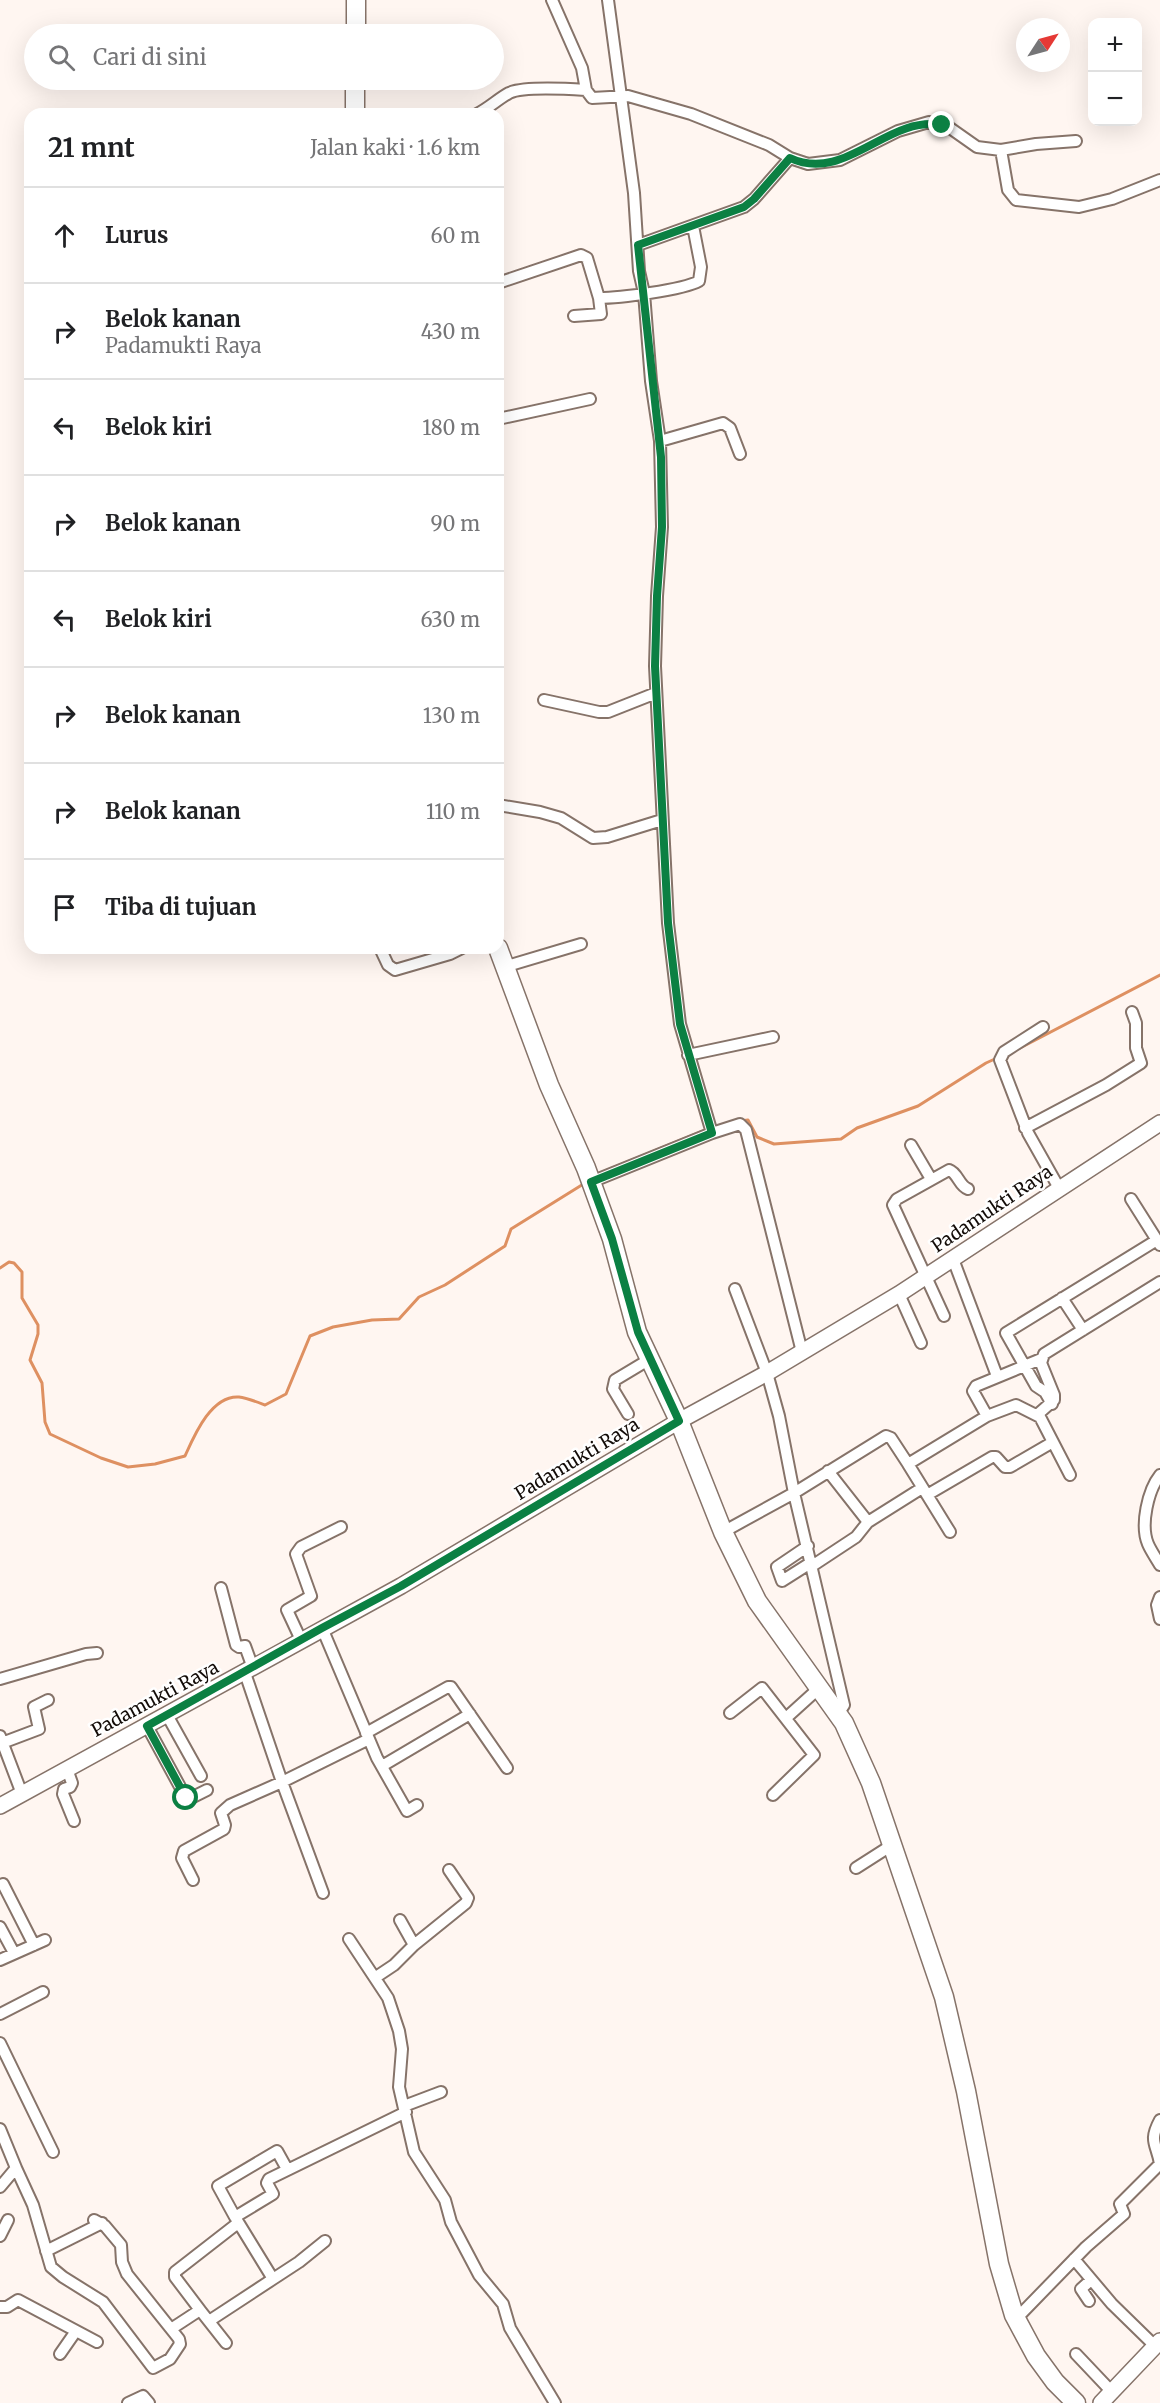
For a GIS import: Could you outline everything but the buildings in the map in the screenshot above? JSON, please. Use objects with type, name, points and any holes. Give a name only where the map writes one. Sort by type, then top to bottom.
[{"type":"main road","points":[[356,0],[356,24]]},
{"type":"main road","points":[[355,90],[355,108]]},
{"type":"main road","points":[[500,954],[549,1085],[591,1182],[612,1239],[638,1332],[679,1421],[723,1532],[757,1602],[844,1723],[872,1783],[944,1997],[966,2091],[999,2264],[1016,2319],[1036,2356],[1055,2382],[1076,2403]]},
{"type":"street","points":[[552,0],[582,68],[586,90],[592,98],[628,96],[691,114],[769,145],[790,158],[808,164],[840,160],[898,131],[929,122],[950,128],[977,147],[1001,150],[1076,141]]},
{"type":"street","points":[[608,0],[634,193],[639,271],[644,293],[651,381],[660,441],[662,527],[657,596],[656,693],[668,923],[680,1024],[712,1133]]},
{"type":"street","points":[[488,108],[511,92],[556,88],[586,90]]},
{"type":"street","points":[[1001,150],[1008,190],[1016,200],[1079,207],[1112,199],[1160,180]]},
{"type":"street","points":[[638,245],[744,207],[754,199],[790,158]]},
{"type":"street","points":[[599,298],[644,293],[696,283],[700,279],[701,267],[693,226]]},
{"type":"street","points":[[504,282],[581,255],[587,258],[599,298],[601,314],[574,316]]},
{"type":"street","points":[[504,418],[590,399]]},
{"type":"street","points":[[660,441],[723,423],[730,428],[740,454]]},
{"type":"street","points":[[544,700],[608,712],[656,693]]},
{"type":"street","points":[[504,806],[561,818],[593,838],[606,837],[662,820]]},
{"type":"street","points":[[504,968],[581,944]]},
{"type":"street","points":[[383,954],[388,965],[395,970],[450,954]]},
{"type":"street","points":[[1025,1128],[1106,1085],[1141,1063],[1136,1048],[1136,1023],[1132,1012]]},
{"type":"street","points":[[1043,1027],[1000,1056],[1000,1060],[1025,1128],[1059,1188]]},
{"type":"street","points":[[688,1055],[773,1038]]},
{"type":"street","name":"Padamukti Raya","points":[[0,1806],[401,1586],[679,1421],[767,1373],[899,1294],[1160,1123]]},
{"type":"street","points":[[591,1182],[740,1124],[746,1130],[802,1352]]},
{"type":"street","points":[[910,1145],[931,1179]]},
{"type":"street","points":[[944,1316],[893,1205],[897,1199],[951,1170],[964,1188],[968,1189]]},
{"type":"street","points":[[1052,1404],[1045,1392],[1037,1388],[1006,1333],[1158,1242],[1131,1199]]},
{"type":"street","points":[[953,1259],[997,1376]]},
{"type":"street","points":[[987,1416],[974,1389],[997,1376],[1041,1359],[1044,1354],[1160,1282]]},
{"type":"street","points":[[735,1289],[767,1373],[779,1416],[794,1493],[844,1705],[838,1714]]},
{"type":"street","points":[[899,1294],[921,1343]]},
{"type":"street","points":[[1062,1298],[1083,1330]]},
{"type":"street","points":[[628,1414],[613,1389],[615,1380],[650,1359]]},
{"type":"street","points":[[1037,1415],[1052,1404],[1054,1395],[1041,1359]]},
{"type":"street","points":[[908,1464],[987,1416],[1016,1405],[1037,1415],[1070,1475]]},
{"type":"street","points":[[723,1532],[794,1493],[886,1436],[891,1438],[950,1532]]},
{"type":"street","points":[[808,1546],[777,1567],[782,1581],[859,1535],[868,1522],[925,1491],[992,1457],[996,1457],[1005,1467],[1010,1467],[1053,1442]]},
{"type":"street","points":[[828,1472],[868,1522]]},
{"type":"street","points":[[1160,1475],[1154,1482],[1145,1521],[1147,1542],[1160,1565]]},
{"type":"street","points":[[301,1640],[288,1610],[311,1596],[296,1554],[301,1547],[341,1527]]},
{"type":"street","points":[[221,1588],[236,1645],[245,1646],[249,1671],[282,1782],[323,1893]]},
{"type":"street","points":[[1160,1597],[1157,1605],[1160,1618]]},
{"type":"street","points":[[322,1628],[382,1766],[407,1811],[417,1805]]},
{"type":"street","points":[[0,1679],[86,1654],[97,1653]]},
{"type":"street","points":[[193,1880],[182,1858],[184,1851],[224,1829],[225,1824],[221,1813],[230,1805],[282,1782],[368,1736],[449,1687],[453,1689],[507,1768]]},
{"type":"street","points":[[729,1713],[762,1688],[815,1757],[773,1795]]},
{"type":"street","points":[[786,1718],[818,1689]]},
{"type":"street","points":[[22,1794],[1,1739],[39,1729],[33,1707],[48,1700]]},
{"type":"street","points":[[382,1766],[470,1714]]},
{"type":"street","points":[[167,1715],[201,1776]]},
{"type":"street","points":[[147,1726],[185,1796],[191,1798],[207,1790]]},
{"type":"street","points":[[67,1769],[72,1784],[64,1789],[63,1794],[74,1821]]},
{"type":"street","points":[[856,1868],[892,1845]]},
{"type":"street","points":[[376,1977],[394,1965],[414,1945],[466,1903],[468,1898],[449,1870]]},
{"type":"street","points":[[5,1883],[34,1945]]},
{"type":"street","points":[[400,1920],[414,1945]]},
{"type":"street","points":[[0,1927],[14,1953]]},
{"type":"street","points":[[349,1939],[388,1998],[399,2031],[402,2049],[399,2075],[414,2152],[445,2200],[451,2222],[479,2275],[503,2304],[510,2328],[555,2403]]},
{"type":"street","points":[[0,1960],[45,1940]]},
{"type":"street","points":[[0,2014],[43,1992]]},
{"type":"street","points":[[0,2043],[53,2152]]},
{"type":"street","points":[[226,2343],[174,2273],[237,2220],[273,2194],[268,2180],[441,2092]]},
{"type":"street","points":[[1016,2319],[1074,2259],[1124,2214],[1120,2204],[1160,2164],[1153,2137],[1160,2120]]},
{"type":"street","points":[[0,2129],[33,2205],[46,2251],[51,2267],[108,2307],[153,2368],[170,2359],[180,2344],[179,2339],[127,2274],[122,2262],[121,2245],[98,2222],[46,2251]]},
{"type":"street","points":[[273,2279],[218,2186],[277,2151],[287,2169]]},
{"type":"street","points":[[0,2187],[16,2168]]},
{"type":"street","points":[[0,2236],[8,2220]]},
{"type":"street","points":[[209,2321],[299,2262],[324,2241]]},
{"type":"street","points":[[1074,2259],[1091,2280],[1157,2344],[1106,2398],[1076,2354]]},
{"type":"street","points":[[1089,2301],[1081,2289],[1091,2280]]},
{"type":"street","points":[[0,2307],[7,2307],[18,2300],[97,2342]]},
{"type":"street","points":[[171,2329],[200,2310]]},
{"type":"street","points":[[60,2354],[76,2331]]},
{"type":"street","points":[[128,2403],[143,2396],[149,2403]]},
{"type":"waterway","points":[[1020,1048],[1160,975]]},
{"type":"waterway","points":[[740,1121],[748,1120],[757,1137],[774,1144],[841,1139],[857,1128],[918,1106],[997,1058]]},
{"type":"waterway","points":[[598,1174],[708,1129]]},
{"type":"waterway","points":[[0,1268],[9,1262],[14,1263],[22,1272],[22,1298],[38,1325],[38,1334],[30,1360],[42,1383],[45,1422],[50,1434],[101,1458],[128,1467],[155,1464],[185,1456],[205,1418],[220,1403],[229,1398],[239,1397],[265,1405],[286,1394],[310,1336],[333,1327],[372,1320],[399,1319],[419,1297],[445,1285],[505,1246],[511,1229],[585,1183]]},
{"type":"route","points":[[186,1798],[147,1726],[401,1586],[679,1421],[638,1332],[612,1239],[591,1182],[712,1133],[680,1024],[668,923],[655,666],[662,527],[661,457],[651,381],[644,293],[639,271],[638,245],[744,207],[754,199],[790,158],[808,164],[822,164],[854,154],[898,131],[929,122],[942,125]]}]
